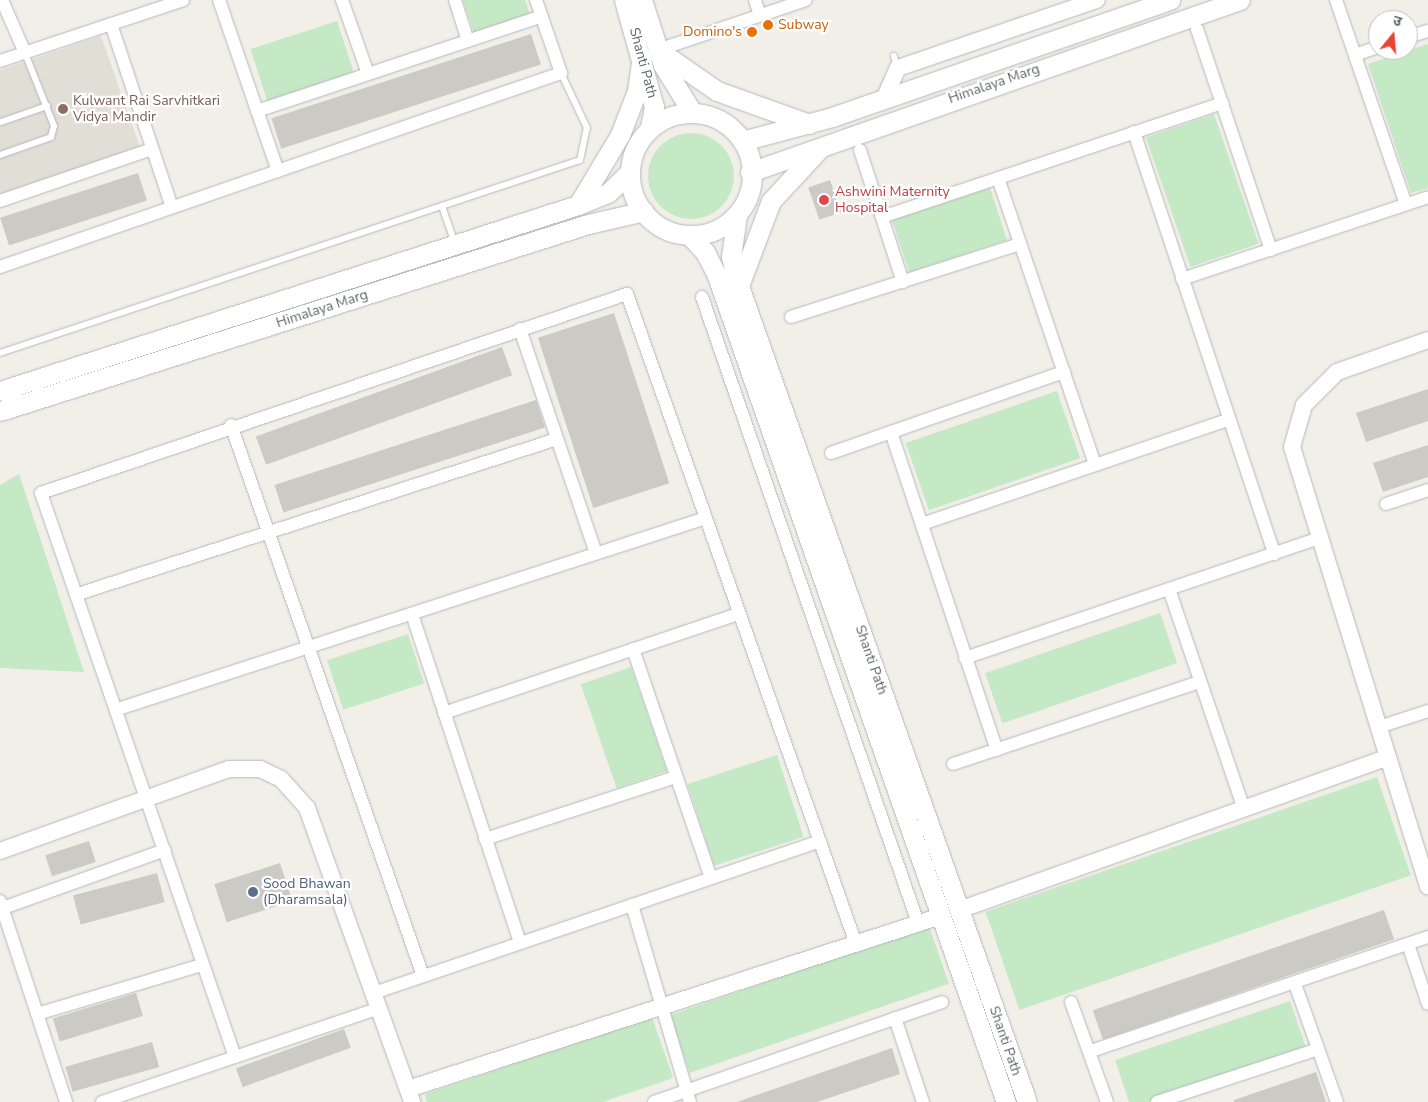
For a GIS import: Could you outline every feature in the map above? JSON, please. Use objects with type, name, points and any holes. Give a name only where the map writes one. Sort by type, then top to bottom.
[{"type":"main road","name":"Shanti Path","points":[[624,0],[650,54],[676,94],[692,112]]},
{"type":"main road","name":"Shanti Path","points":[[642,0],[650,54],[654,107],[650,127]]},
{"type":"main road","name":"Himalaya Marg","points":[[742,141],[809,124],[1170,0]]},
{"type":"main road","name":"Himalaya Marg","points":[[750,172],[828,141],[1240,0]]},
{"type":"main road","points":[[578,205],[620,135],[650,54],[716,91],[809,124]]},
{"type":"main road","points":[[692,112],[726,123],[742,141],[750,172],[746,198],[737,214],[716,231],[690,236],[666,228],[644,211],[632,188],[630,172],[637,144],[650,127],[676,113],[692,112]]},
{"type":"main road","points":[[739,286],[771,201],[786,180],[828,141]]},
{"type":"main road","name":"Himalaya Marg","points":[[0,391],[578,205],[608,194],[630,172]]},
{"type":"main road","name":"Himalaya Marg","points":[[0,411],[588,224],[644,211]]},
{"type":"main road","name":"Shanti Path","points":[[737,214],[731,257],[739,286],[1027,1102]]},
{"type":"main road","name":"Shanti Path","points":[[690,236],[706,252],[717,276],[1006,1102]]},
{"type":"street","points":[[2,0],[25,53]]},
{"type":"street","points":[[0,61],[183,0]]},
{"type":"street","points":[[219,0],[278,171]]},
{"type":"street","points":[[342,0],[368,74]]},
{"type":"street","points":[[454,0],[468,41]]},
{"type":"street","points":[[0,267],[561,73],[536,0]]},
{"type":"street","points":[[755,0],[760,15]]},
{"type":"street","points":[[650,54],[806,0]]},
{"type":"street","points":[[884,99],[896,62],[1097,0]]},
{"type":"street","points":[[1336,0],[1406,204]]},
{"type":"street","points":[[258,111],[542,16]]},
{"type":"street","points":[[111,24],[172,207]]},
{"type":"street","points":[[1197,29],[1271,250]]},
{"type":"street","points":[[1355,54],[1368,50]]},
{"type":"street","points":[[882,217],[1222,104]]},
{"type":"street","points":[[1134,132],[1274,554]]},
{"type":"street","points":[[0,201],[152,149]]},
{"type":"street","points":[[860,150],[903,282]]},
{"type":"street","points":[[998,178],[1095,465]]},
{"type":"street","points":[[1182,279],[1428,197]]},
{"type":"street","points":[[791,317],[1020,244]]},
{"type":"street","points":[[235,1056],[201,965],[118,710],[41,493],[231,425],[627,294],[856,944]]},
{"type":"street","points":[[702,297],[918,924]]},
{"type":"street","points":[[520,329],[596,554]]},
{"type":"street","points":[[1428,340],[1337,372],[1304,405],[1292,447],[1428,886]]},
{"type":"street","points":[[831,452],[1064,372]]},
{"type":"street","points":[[922,524],[1230,419]]},
{"type":"street","points":[[231,425],[423,976]]},
{"type":"street","points":[[891,432],[997,750]]},
{"type":"street","points":[[78,594],[557,440]]},
{"type":"street","points":[[1386,504],[1427,493]]},
{"type":"street","points":[[118,710],[706,518]]},
{"type":"street","points":[[965,658],[1319,538]]},
{"type":"street","points":[[1168,589],[1244,809]]},
{"type":"street","points":[[412,614],[520,943]]},
{"type":"street","points":[[444,713],[739,614]]},
{"type":"street","points":[[633,650],[711,878]]},
{"type":"street","points":[[952,764],[1200,682]]},
{"type":"street","points":[[1378,727],[1428,711]]},
{"type":"street","points":[[959,910],[1388,757]]},
{"type":"street","points":[[0,851],[229,769],[260,769],[281,779],[308,808],[410,1095],[662,1008],[941,916]]},
{"type":"street","points":[[486,839],[676,777]]},
{"type":"street","points":[[102,1102],[235,1056],[376,1001],[423,976],[820,841]]},
{"type":"street","points":[[66,1102],[1,905],[165,850]]},
{"type":"street","points":[[632,905],[688,1096]]},
{"type":"street","points":[[1090,1051],[1296,984],[1428,937]]},
{"type":"street","points":[[1408,944],[1428,1004]]},
{"type":"street","points":[[37,1014],[201,965]]},
{"type":"street","points":[[1296,984],[1337,1102]]},
{"type":"street","points":[[654,1102],[688,1096],[942,1002]]},
{"type":"street","points":[[1071,1002],[1107,1102]]},
{"type":"street","points":[[895,1018],[923,1102]]},
{"type":"street","points":[[1157,1102],[1318,1049]]},
{"type":"lane","points":[[0,155],[51,136],[54,126],[25,53]]},
{"type":"lane","points":[[0,353],[580,160],[588,128],[561,73]]},
{"type":"lane","points":[[1,122],[47,106]]},
{"type":"lane","points":[[442,206],[456,244]]},
{"type":"shaded area","name":"Kulwant Rai Sarvhitkari Vidya Mandir","points":[[101,36],[140,147],[0,195],[0,70]]},
{"type":"green space","points":[[463,0],[525,0],[530,15],[474,33]]},
{"type":"green space","points":[[337,21],[354,73],[267,101],[250,49]]},
{"type":"green space","points":[[1428,44],[1428,188],[1411,193],[1368,64],[1380,60],[1418,60],[1418,47]]},
{"type":"green space","points":[[1214,114],[1259,244],[1191,267],[1146,137]]},
{"type":"green space","points":[[683,133],[699,133],[708,136],[722,145],[731,159],[734,176],[731,193],[722,207],[708,216],[699,219],[683,219],[667,212],[655,200],[648,184],[648,168],[655,152],[667,140]]},
{"type":"green space","points":[[990,188],[1007,240],[909,272],[892,220]]},
{"type":"green space","points":[[1057,391],[1080,458],[929,510],[906,443]]},
{"type":"green space","points":[[19,474],[84,672],[0,668],[0,485]]},
{"type":"green space","points":[[1160,613],[1177,663],[1002,723],[985,673]]},
{"type":"green space","points":[[408,634],[424,683],[343,710],[327,660]]},
{"type":"green space","points":[[631,667],[667,771],[617,788],[581,684]]},
{"type":"green space","points":[[777,755],[804,837],[714,866],[688,784]]},
{"type":"green space","points":[[1377,777],[1411,875],[1019,1010],[986,912]]},
{"type":"green space","points":[[929,926],[949,984],[690,1073],[670,1015]]},
{"type":"green space","points":[[1290,1001],[1307,1051],[1156,1102],[1129,1102],[1115,1060]]},
{"type":"green space","points":[[652,1017],[673,1078],[603,1102],[427,1102],[425,1094]]},
{"type":"building","points":[[531,34],[541,64],[281,149],[271,118]]},
{"type":"building","points":[[138,173],[147,201],[9,245],[0,218]]},
{"type":"building","points":[[830,180],[841,212],[819,220],[808,187]]},
{"type":"building","points":[[614,313],[669,483],[593,508],[538,338]]},
{"type":"building","points":[[502,347],[512,375],[266,465],[256,437]]},
{"type":"building","points":[[1428,389],[1428,421],[1366,442],[1356,413]]},
{"type":"building","points":[[536,400],[545,428],[283,513],[274,485]]},
{"type":"building","points":[[1428,445],[1428,477],[1383,492],[1373,463]]},
{"type":"building","points":[[89,841],[96,862],[52,876],[45,855]]},
{"type":"building","name":"Sood Bhawan (Dharamsala)","points":[[280,863],[292,901],[227,922],[214,884]]},
{"type":"building","points":[[157,873],[165,902],[81,924],[73,896]]},
{"type":"building","points":[[1384,910],[1394,939],[1103,1040],[1093,1010]]},
{"type":"building","points":[[136,993],[143,1016],[60,1041],[53,1018]]},
{"type":"building","points":[[344,1029],[351,1048],[243,1087],[236,1068]]},
{"type":"building","points":[[152,1042],[159,1067],[73,1092],[65,1067]]},
{"type":"building","points":[[892,1048],[900,1074],[817,1102],[737,1102]]},
{"type":"building","points":[[1316,1072],[1326,1102],[1234,1102],[1234,1100]]},
{"type":"place","name":"Subway","points":[[768,25]]},
{"type":"place","name":"Domino's","points":[[752,32]]},
{"type":"place","name":"Kulwant Rai Sarvhitkari Vidya Mandir","points":[[63,109]]},
{"type":"place","name":"Ashwini Maternity Hospital","points":[[824,200]]},
{"type":"place","name":"Sood Bhawan (Dharamsala)","points":[[253,892]]}]
